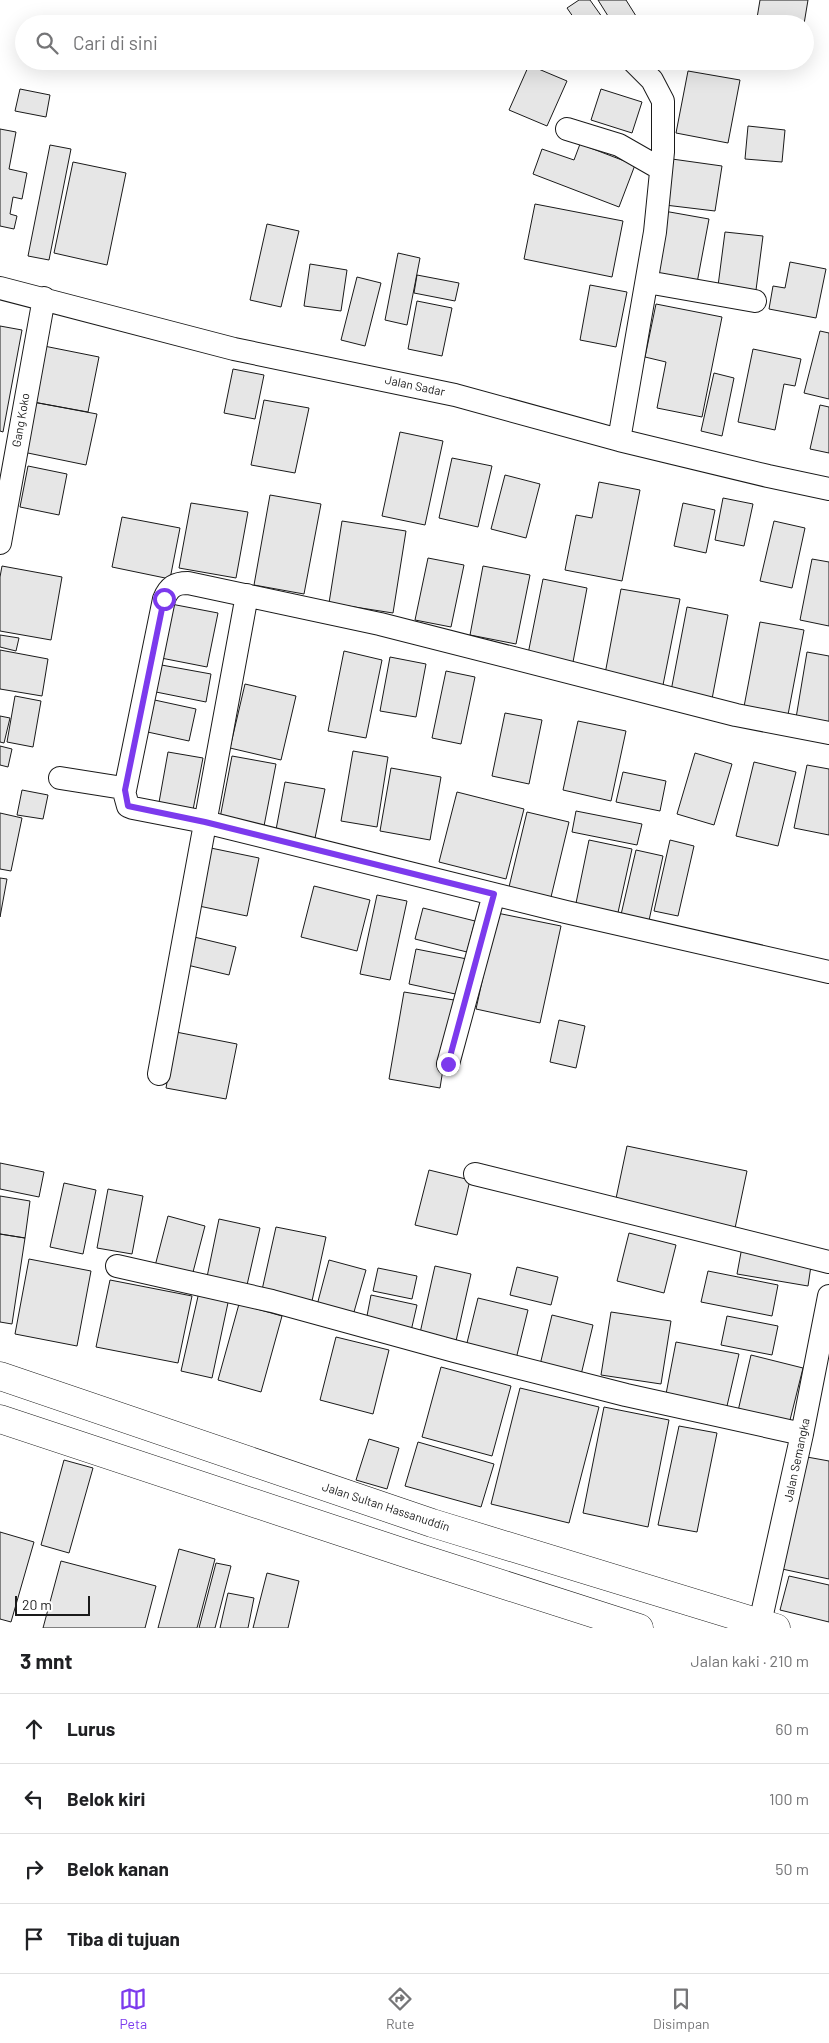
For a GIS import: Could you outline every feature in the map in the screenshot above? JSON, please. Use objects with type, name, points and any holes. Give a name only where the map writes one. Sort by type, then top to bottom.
[{"type":"main road","name":"Jalan Sultan Hassanuddin","points":[[0,1376],[432,1523],[768,1625]]},
{"type":"main road","points":[[0,1419],[414,1556],[639,1628]]},
{"type":"main road","points":[[414,1556],[432,1523]]},
{"type":"street","points":[[619,440],[655,232],[663,152],[663,101],[652,80],[642,70]]},
{"type":"street","points":[[568,129],[619,145],[661,170]]},
{"type":"street","points":[[647,282],[755,301]]},
{"type":"street","name":"Jalan Sadar","points":[[0,288],[44,298],[234,350],[455,394],[619,440],[829,489]]},
{"type":"street","name":"Gang Koko","points":[[0,543],[44,298]]},
{"type":"street","points":[[829,733],[736,715],[380,624],[188,583],[173,585],[167,591],[125,790],[128,806],[205,822],[494,894],[829,972]]},
{"type":"street","points":[[159,1074],[247,595]]},
{"type":"street","points":[[60,778],[125,790]]},
{"type":"street","points":[[448,1064],[494,894]]},
{"type":"street","points":[[475,1174],[829,1262]]},
{"type":"street","points":[[117,1266],[272,1301],[454,1351],[626,1394],[802,1434]]},
{"type":"street","name":"Jalan Semangka","points":[[768,1625],[802,1434],[820,1392],[829,1296]]},
{"type":"building","points":[[579,0],[590,0],[601,15],[572,15],[567,8]]},
{"type":"building","points":[[598,0],[626,0],[635,15],[607,15]]},
{"type":"building","points":[[760,0],[808,0],[806,15],[758,15]]},
{"type":"building","points":[[527,70],[541,70],[567,81],[547,126],[509,110]]},
{"type":"building","points":[[688,71],[740,80],[728,143],[676,133]]},
{"type":"building","points":[[20,89],[50,95],[46,117],[15,111]]},
{"type":"building","points":[[601,89],[642,102],[632,133],[591,120]]},
{"type":"building","points":[[748,126],[785,130],[782,162],[745,159]]},
{"type":"building","points":[[0,129],[16,132],[9,169],[27,173],[22,199],[13,197],[10,214],[17,216],[14,229],[0,226]]},
{"type":"building","points":[[580,144],[635,165],[619,207],[533,174],[542,149],[574,160]]},
{"type":"building","points":[[50,145],[71,149],[49,260],[28,256]]},
{"type":"building","points":[[672,159],[722,166],[715,211],[665,205]]},
{"type":"building","points":[[73,162],[126,173],[107,265],[54,253]]},
{"type":"building","points":[[535,204],[623,221],[612,277],[524,259]]},
{"type":"building","points":[[664,211],[709,219],[697,283],[652,274]]},
{"type":"building","points":[[267,224],[299,231],[281,307],[250,300]]},
{"type":"building","points":[[725,232],[763,236],[756,290],[718,286]]},
{"type":"building","points":[[398,253],[420,258],[407,325],[385,320]]},
{"type":"building","points":[[790,262],[826,269],[816,318],[769,309],[773,286],[785,288]]},
{"type":"building","points":[[310,264],[347,270],[341,311],[304,306]]},
{"type":"building","points":[[417,275],[459,283],[455,301],[414,293]]},
{"type":"building","points":[[357,277],[381,283],[365,346],[341,340]]},
{"type":"building","points":[[590,285],[627,292],[616,347],[580,340]]},
{"type":"building","points":[[417,301],[452,308],[442,356],[408,349]]},
{"type":"building","points":[[656,304],[722,317],[702,417],[657,408],[666,362],[645,357]]},
{"type":"building","points":[[0,326],[22,330],[3,432],[0,431]]},
{"type":"building","points":[[820,331],[829,333],[829,399],[804,393]]},
{"type":"building","points":[[44,346],[99,357],[88,412],[33,402]]},
{"type":"building","points":[[753,349],[801,359],[795,386],[784,384],[775,430],[738,422]]},
{"type":"building","points":[[233,369],[264,375],[255,419],[224,413]]},
{"type":"building","points":[[714,373],[734,378],[722,436],[701,431]]},
{"type":"building","points":[[264,400],[309,408],[295,473],[251,465]]},
{"type":"building","points":[[33,402],[97,414],[86,465],[23,452]]},
{"type":"building","points":[[820,405],[829,407],[829,453],[810,449]]},
{"type":"building","points":[[400,432],[443,441],[425,525],[382,516]]},
{"type":"building","points":[[452,458],[492,466],[478,527],[439,518]]},
{"type":"building","points":[[28,466],[67,474],[59,515],[20,507]]},
{"type":"building","points":[[505,475],[540,484],[526,538],[491,529]]},
{"type":"building","points":[[599,482],[640,490],[622,581],[565,570],[576,515],[592,518]]},
{"type":"building","points":[[270,495],[321,504],[304,594],[254,585]]},
{"type":"building","points":[[723,498],[753,504],[744,546],[715,540]]},
{"type":"building","points":[[191,503],[248,512],[236,578],[179,568]]},
{"type":"building","points":[[683,503],[715,510],[706,553],[674,546]]},
{"type":"building","points":[[122,517],[180,528],[170,579],[112,567]]},
{"type":"building","points":[[342,521],[406,531],[393,613],[329,603]]},
{"type":"building","points":[[774,521],[805,528],[792,588],[760,581]]},
{"type":"building","points":[[428,558],[464,565],[451,627],[415,620]]},
{"type":"building","points":[[812,559],[829,562],[829,626],[800,620]]},
{"type":"building","points":[[2,566],[62,577],[51,640],[0,631],[0,577]]},
{"type":"building","points":[[483,566],[530,575],[516,644],[470,635]]},
{"type":"building","points":[[543,579],[587,588],[573,662],[528,654]]},
{"type":"building","points":[[621,589],[680,599],[663,685],[605,674]]},
{"type":"building","points":[[171,604],[218,613],[207,667],[161,658]]},
{"type":"building","points":[[687,607],[728,615],[712,699],[671,691]]},
{"type":"building","points":[[760,622],[804,630],[787,720],[743,712]]},
{"type":"building","points":[[0,635],[19,638],[16,651],[0,647]]},
{"type":"building","points":[[0,650],[48,659],[42,696],[0,689]]},
{"type":"building","points":[[344,651],[382,660],[366,738],[328,731]]},
{"type":"building","points":[[807,652],[829,656],[829,723],[795,724]]},
{"type":"building","points":[[390,657],[426,664],[416,717],[380,711]]},
{"type":"building","points":[[156,664],[211,674],[206,702],[151,691]]},
{"type":"building","points":[[446,671],[475,677],[461,744],[432,738]]},
{"type":"building","points":[[245,684],[296,696],[281,760],[230,748]]},
{"type":"building","points":[[15,696],[41,701],[33,747],[7,742]]},
{"type":"building","points":[[150,699],[196,709],[189,741],[143,731]]},
{"type":"building","points":[[505,713],[542,720],[529,784],[492,776]]},
{"type":"building","points":[[0,716],[10,718],[4,743],[0,742]]},
{"type":"building","points":[[578,721],[626,731],[611,801],[563,790]]},
{"type":"building","points":[[0,746],[12,749],[8,767],[0,765]]},
{"type":"building","points":[[353,751],[388,757],[377,827],[341,821]]},
{"type":"building","points":[[168,752],[203,758],[192,815],[158,808]]},
{"type":"building","points":[[695,753],[732,764],[714,825],[677,814]]},
{"type":"building","points":[[232,756],[276,764],[264,826],[220,818]]},
{"type":"building","points":[[754,762],[796,772],[778,846],[736,836]]},
{"type":"building","points":[[807,765],[829,769],[829,835],[794,828]]},
{"type":"building","points":[[391,768],[441,777],[430,840],[380,831]]},
{"type":"building","points":[[623,772],[666,781],[660,811],[616,802]]},
{"type":"building","points":[[285,782],[325,789],[314,843],[275,835]]},
{"type":"building","points":[[22,790],[48,795],[43,819],[17,815]]},
{"type":"building","points":[[457,792],[524,809],[506,879],[439,862]]},
{"type":"building","points":[[576,811],[642,824],[637,845],[572,832]]},
{"type":"building","points":[[527,812],[569,822],[551,897],[509,887]]},
{"type":"building","points":[[0,813],[22,818],[11,871],[0,869]]},
{"type":"building","points":[[589,840],[632,849],[617,917],[575,908]]},
{"type":"building","points":[[670,840],[694,846],[678,916],[654,911]]},
{"type":"building","points":[[206,847],[259,858],[247,916],[194,905]]},
{"type":"building","points":[[636,850],[663,856],[648,925],[620,919]]},
{"type":"building","points":[[0,878],[7,879],[0,917]]},
{"type":"building","points":[[314,886],[370,900],[357,951],[301,937]]},
{"type":"building","points":[[377,895],[407,901],[390,980],[360,974]]},
{"type":"building","points":[[423,908],[475,921],[467,952],[415,939]]},
{"type":"building","points":[[497,913],[561,926],[540,1023],[476,1009]]},
{"type":"building","points":[[190,936],[236,947],[229,975],[183,964]]},
{"type":"building","points":[[416,949],[467,959],[460,995],[409,984]]},
{"type":"building","points":[[404,992],[454,1000],[440,1088],[389,1079]]},
{"type":"building","points":[[559,1020],[585,1026],[576,1068],[550,1062]]},
{"type":"building","points":[[176,1032],[237,1044],[226,1099],[166,1088]]},
{"type":"building","points":[[627,1146],[747,1171],[734,1233],[614,1208]]},
{"type":"building","points":[[0,1163],[44,1172],[39,1197],[0,1189]]},
{"type":"building","points":[[429,1170],[470,1180],[457,1235],[415,1225]]},
{"type":"building","points":[[64,1183],[96,1190],[83,1254],[50,1247]]},
{"type":"building","points":[[108,1189],[143,1196],[132,1254],[97,1248]]},
{"type":"building","points":[[0,1196],[30,1201],[25,1238],[0,1234]]},
{"type":"building","points":[[168,1216],[205,1226],[192,1276],[155,1266]]},
{"type":"building","points":[[219,1219],[260,1228],[247,1285],[207,1277]]},
{"type":"building","points":[[276,1227],[326,1237],[312,1301],[262,1290]]},
{"type":"building","points":[[629,1233],[676,1245],[664,1293],[617,1281]]},
{"type":"building","points":[[0,1234],[25,1238],[12,1324],[0,1322]]},
{"type":"building","points":[[742,1247],[812,1259],[808,1286],[737,1274]]},
{"type":"building","points":[[29,1259],[91,1271],[77,1346],[15,1334]]},
{"type":"building","points":[[329,1260],[366,1270],[352,1319],[316,1309]]},
{"type":"building","points":[[435,1266],[471,1274],[456,1341],[420,1333]]},
{"type":"building","points":[[517,1267],[558,1277],[551,1305],[510,1295]]},
{"type":"building","points":[[378,1268],[417,1276],[412,1299],[373,1291]]},
{"type":"building","points":[[708,1271],[778,1285],[772,1316],[701,1302]]},
{"type":"building","points":[[110,1280],[192,1296],[178,1363],[96,1347]]},
{"type":"building","points":[[199,1292],[229,1298],[212,1378],[181,1371]]},
{"type":"building","points":[[371,1295],[417,1305],[411,1331],[366,1321]]},
{"type":"building","points":[[478,1298],[528,1310],[516,1359],[466,1347]]},
{"type":"building","points":[[239,1304],[282,1316],[261,1392],[218,1380]]},
{"type":"building","points":[[611,1312],[671,1321],[661,1384],[601,1375]]},
{"type":"building","points":[[552,1315],[593,1325],[580,1379],[539,1369]]},
{"type":"building","points":[[727,1316],[778,1326],[772,1355],[721,1345]]},
{"type":"building","points":[[336,1337],[389,1350],[373,1414],[320,1400]]},
{"type":"building","points":[[676,1342],[739,1354],[727,1406],[666,1394]]},
{"type":"building","points":[[751,1355],[803,1368],[789,1424],[738,1411]]},
{"type":"building","points":[[441,1367],[511,1386],[492,1456],[422,1437]]},
{"type":"building","points":[[520,1388],[599,1407],[569,1523],[491,1504]]},
{"type":"building","points":[[604,1407],[669,1420],[648,1527],[583,1513]]},
{"type":"building","points":[[679,1426],[717,1433],[697,1532],[658,1525]]},
{"type":"building","points":[[369,1439],[399,1448],[387,1489],[356,1480]]},
{"type":"building","points":[[418,1442],[494,1464],[481,1507],[405,1486]]},
{"type":"building","points":[[807,1457],[829,1461],[829,1579],[782,1569]]},
{"type":"building","points":[[64,1460],[93,1468],[69,1553],[41,1545]]},
{"type":"building","points":[[0,1532],[34,1542],[11,1622],[0,1619]]},
{"type":"building","points":[[179,1549],[215,1559],[197,1628],[158,1628]]},
{"type":"building","points":[[61,1561],[156,1586],[145,1628],[43,1628]]},
{"type":"building","points":[[216,1563],[231,1566],[215,1628],[199,1628]]},
{"type":"building","points":[[267,1573],[299,1581],[288,1628],[253,1628]]},
{"type":"building","points":[[789,1576],[829,1585],[829,1622],[780,1610]]},
{"type":"building","points":[[228,1593],[254,1598],[248,1628],[220,1628]]},
{"type":"route","points":[[164,599],[125,790],[128,806],[205,822],[494,894],[448,1064]]}]
